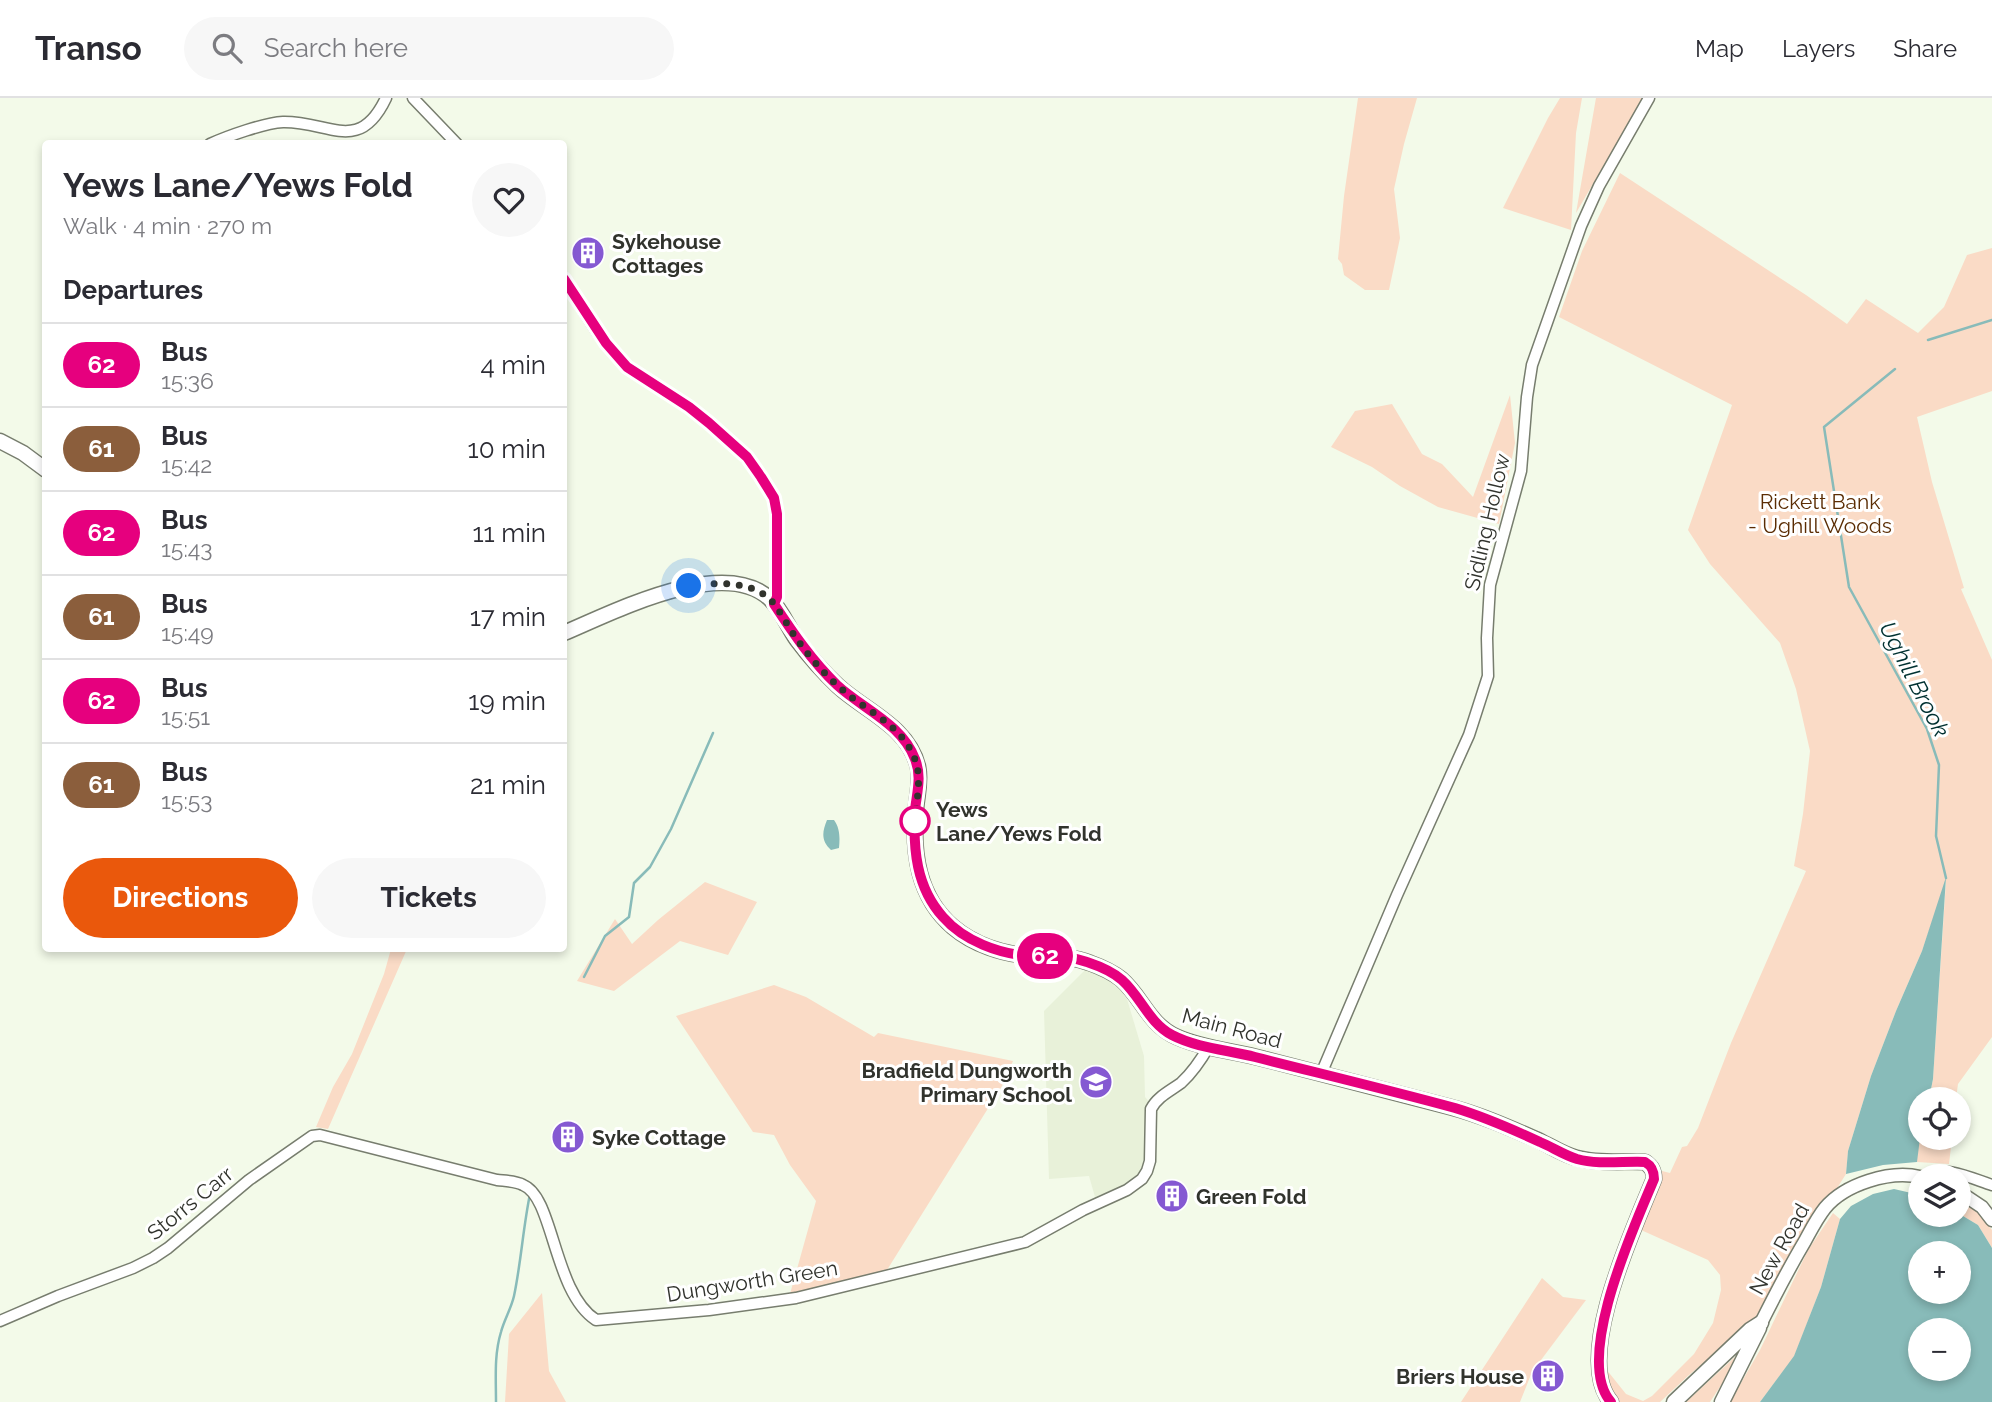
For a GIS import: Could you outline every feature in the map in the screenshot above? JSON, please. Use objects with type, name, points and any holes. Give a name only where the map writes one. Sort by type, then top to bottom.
[{"type":"main road","points":[[0,441],[23,453],[42,468]]},
{"type":"main road","points":[[567,632],[643,600],[689,586],[713,583],[740,585],[763,593],[774,604]]},
{"type":"main road","name":"Main Road","points":[[774,604],[797,640],[826,674],[851,697],[894,728],[909,746],[918,769],[915,808],[916,858],[924,888],[939,913],[967,937],[1018,955],[1078,959],[1102,968],[1122,980],[1162,1029],[1189,1042],[1489,1118],[1577,1158],[1601,1162],[1645,1162],[1650,1165],[1654,1179],[1613,1282],[1604,1317],[1601,1379],[1603,1389],[1611,1402]]},
{"type":"main road","points":[[1674,1402],[1750,1330],[1761,1323]]},
{"type":"main road","name":"New Road","points":[[1721,1402],[1761,1323]]},
{"type":"street","points":[[223,140],[280,122],[357,131],[371,122],[386,98]]},
{"type":"street","points":[[413,98],[453,140]]},
{"type":"street","name":"Sidling Hollow","points":[[1321,1074],[1477,712],[1488,676],[1490,585],[1521,471],[1532,365],[1581,226],[1599,186],[1649,98]]},
{"type":"street","points":[[567,284],[606,343],[627,367],[709,423],[747,457],[761,477],[774,498],[777,514],[777,597],[774,604]]},
{"type":"street","name":"Dungworth Green","points":[[320,1135],[524,1185],[537,1197],[545,1215],[570,1291],[590,1317],[606,1320],[657,1315],[796,1298],[1013,1246],[1035,1238],[1083,1210],[1127,1190],[1142,1179],[1150,1161],[1151,1109],[1154,1102],[1183,1081],[1209,1046]]},
{"type":"street","name":"Storrs Carr","points":[[0,1321],[153,1258],[249,1180],[313,1136],[320,1135]]},
{"type":"street","name":"New Road","points":[[1761,1323],[1797,1255],[1830,1202],[1872,1179],[1908,1176]]},
{"type":"street","points":[[1971,1178],[1992,1185]]},
{"type":"street","points":[[1971,1200],[1982,1207],[1992,1220]]},
{"type":"shaded area","name":"Bradfield Dungworth Primary School","points":[[1087,968],[1116,984],[1127,999],[1144,1056],[1145,1097],[1150,1103],[1145,1119],[1146,1160],[1142,1171],[1134,1182],[1095,1197],[1089,1176],[1049,1179],[1044,1011]]},
{"type":"green space","points":[[1358,98],[1417,98],[1394,189],[1400,238],[1389,290],[1365,290],[1344,275],[1338,259]]},
{"type":"green space","points":[[1560,98],[1582,98],[1576,133],[1571,230],[1503,208]]},
{"type":"green space","points":[[1596,98],[1643,98],[1576,213]]},
{"type":"green space","name":"Rickett Bank - Ughill Woods","points":[[1620,173],[1847,324],[1866,299],[1918,333],[1944,307],[1967,255],[1992,248],[1992,391],[1917,417],[1932,482],[1964,588],[1961,589],[1992,660],[1992,1037],[1958,1087],[1931,1087],[1946,881],[1922,951],[1871,1076],[1848,1151],[1846,1174],[1834,1193],[1811,1217],[1757,1319],[1660,1402],[1619,1402],[1609,1384],[1606,1369],[1626,1394],[1643,1401],[1652,1396],[1694,1354],[1713,1323],[1721,1290],[1720,1275],[1708,1260],[1641,1230],[1662,1171],[1670,1173],[1682,1147],[1687,1146],[1698,1128],[1731,1043],[1806,871],[1794,866],[1810,751],[1796,689],[1780,643],[1710,564],[1688,530],[1732,405],[1559,317],[1582,251]]},
{"type":"green space","points":[[1510,395],[1515,443],[1499,524],[1438,507],[1372,467],[1331,447],[1355,411],[1392,404],[1422,454],[1442,464],[1473,497]]},
{"type":"green space","points":[[705,882],[757,902],[728,955],[680,941],[614,991],[577,981],[615,919],[632,944]]},
{"type":"green space","points":[[390,952],[406,952],[328,1129],[316,1127],[333,1087],[352,1054]]},
{"type":"green space","points":[[774,985],[806,997],[874,1037],[878,1033],[1013,1061],[1002,1086],[887,1270],[790,1294],[816,1201],[790,1165],[774,1135],[753,1132],[676,1016]]},
{"type":"green space","points":[[1951,1150],[1949,1164],[1917,1162],[1917,1151]]},
{"type":"green space","points":[[1971,1208],[1979,1213],[1992,1230],[1992,1248],[1978,1225],[1971,1221]]},
{"type":"green space","points":[[1833,1213],[1840,1219],[1821,1287],[1794,1357],[1760,1402],[1730,1402],[1760,1350],[1808,1250]]},
{"type":"green space","points":[[1542,1278],[1563,1297],[1586,1300],[1532,1372],[1520,1402],[1461,1402]]},
{"type":"green space","points":[[542,1293],[549,1371],[566,1402],[505,1402],[509,1334]]},
{"type":"green space","points":[[1747,1346],[1710,1402],[1686,1402]]},
{"type":"water","points":[[827,820],[834,820],[837,826],[839,848],[831,850],[825,843],[823,832]]},
{"type":"water","points":[[1946,877],[1933,1079],[1931,1087],[1908,1087],[1908,1150],[1918,1150],[1917,1162],[1883,1165],[1846,1174],[1848,1151],[1871,1076],[1922,951]]},
{"type":"water","points":[[1894,1189],[1908,1192],[1908,1227],[1971,1227],[1971,1221],[1978,1225],[1992,1248],[1992,1402],[1760,1402],[1794,1356],[1821,1287],[1840,1219],[1851,1206],[1873,1194]]},
{"type":"waterway","name":"Ughill Brook","points":[[1928,340],[1992,320]]},
{"type":"waterway","name":"Ughill Brook","points":[[1895,369],[1824,427],[1849,587],[1927,729],[1939,765],[1936,836],[1946,878]]},
{"type":"waterway","points":[[584,977],[605,936],[629,917],[634,883],[650,867],[671,829],[713,733]]},
{"type":"waterway","points":[[496,1402],[497,1349],[514,1296],[530,1194]]},
{"type":"bus line","name":"62","points":[[567,284],[606,343],[627,367],[689,407],[729,439],[747,457],[774,498],[778,548],[777,597],[774,604],[797,640],[826,674],[851,697],[894,728],[909,746],[919,776],[915,834],[920,879],[929,898],[955,929],[1005,953],[1067,957],[1102,968],[1122,980],[1157,1025],[1189,1042],[1250,1055],[1489,1118],[1577,1158],[1616,1163],[1645,1162],[1650,1165],[1654,1179],[1613,1282],[1604,1317],[1601,1379],[1607,1399],[1611,1402]]},
{"type":"place","name":"Sykehouse Cottages","points":[[588,253]]},
{"type":"place","name":"Yews Lane/Yews Fold","points":[[915,821]]},
{"type":"place","name":"Bradfield Dungworth Primary School","points":[[1096,1082]]},
{"type":"place","name":"Syke Cottage","points":[[568,1137]]},
{"type":"place","name":"Green Fold","points":[[1172,1196]]},
{"type":"place","name":"Briers House","points":[[1548,1376]]},
{"type":"route","points":[[689,586],[713,583],[740,585],[763,593],[826,674],[851,697],[900,734],[909,746],[918,769],[915,821]]}]
